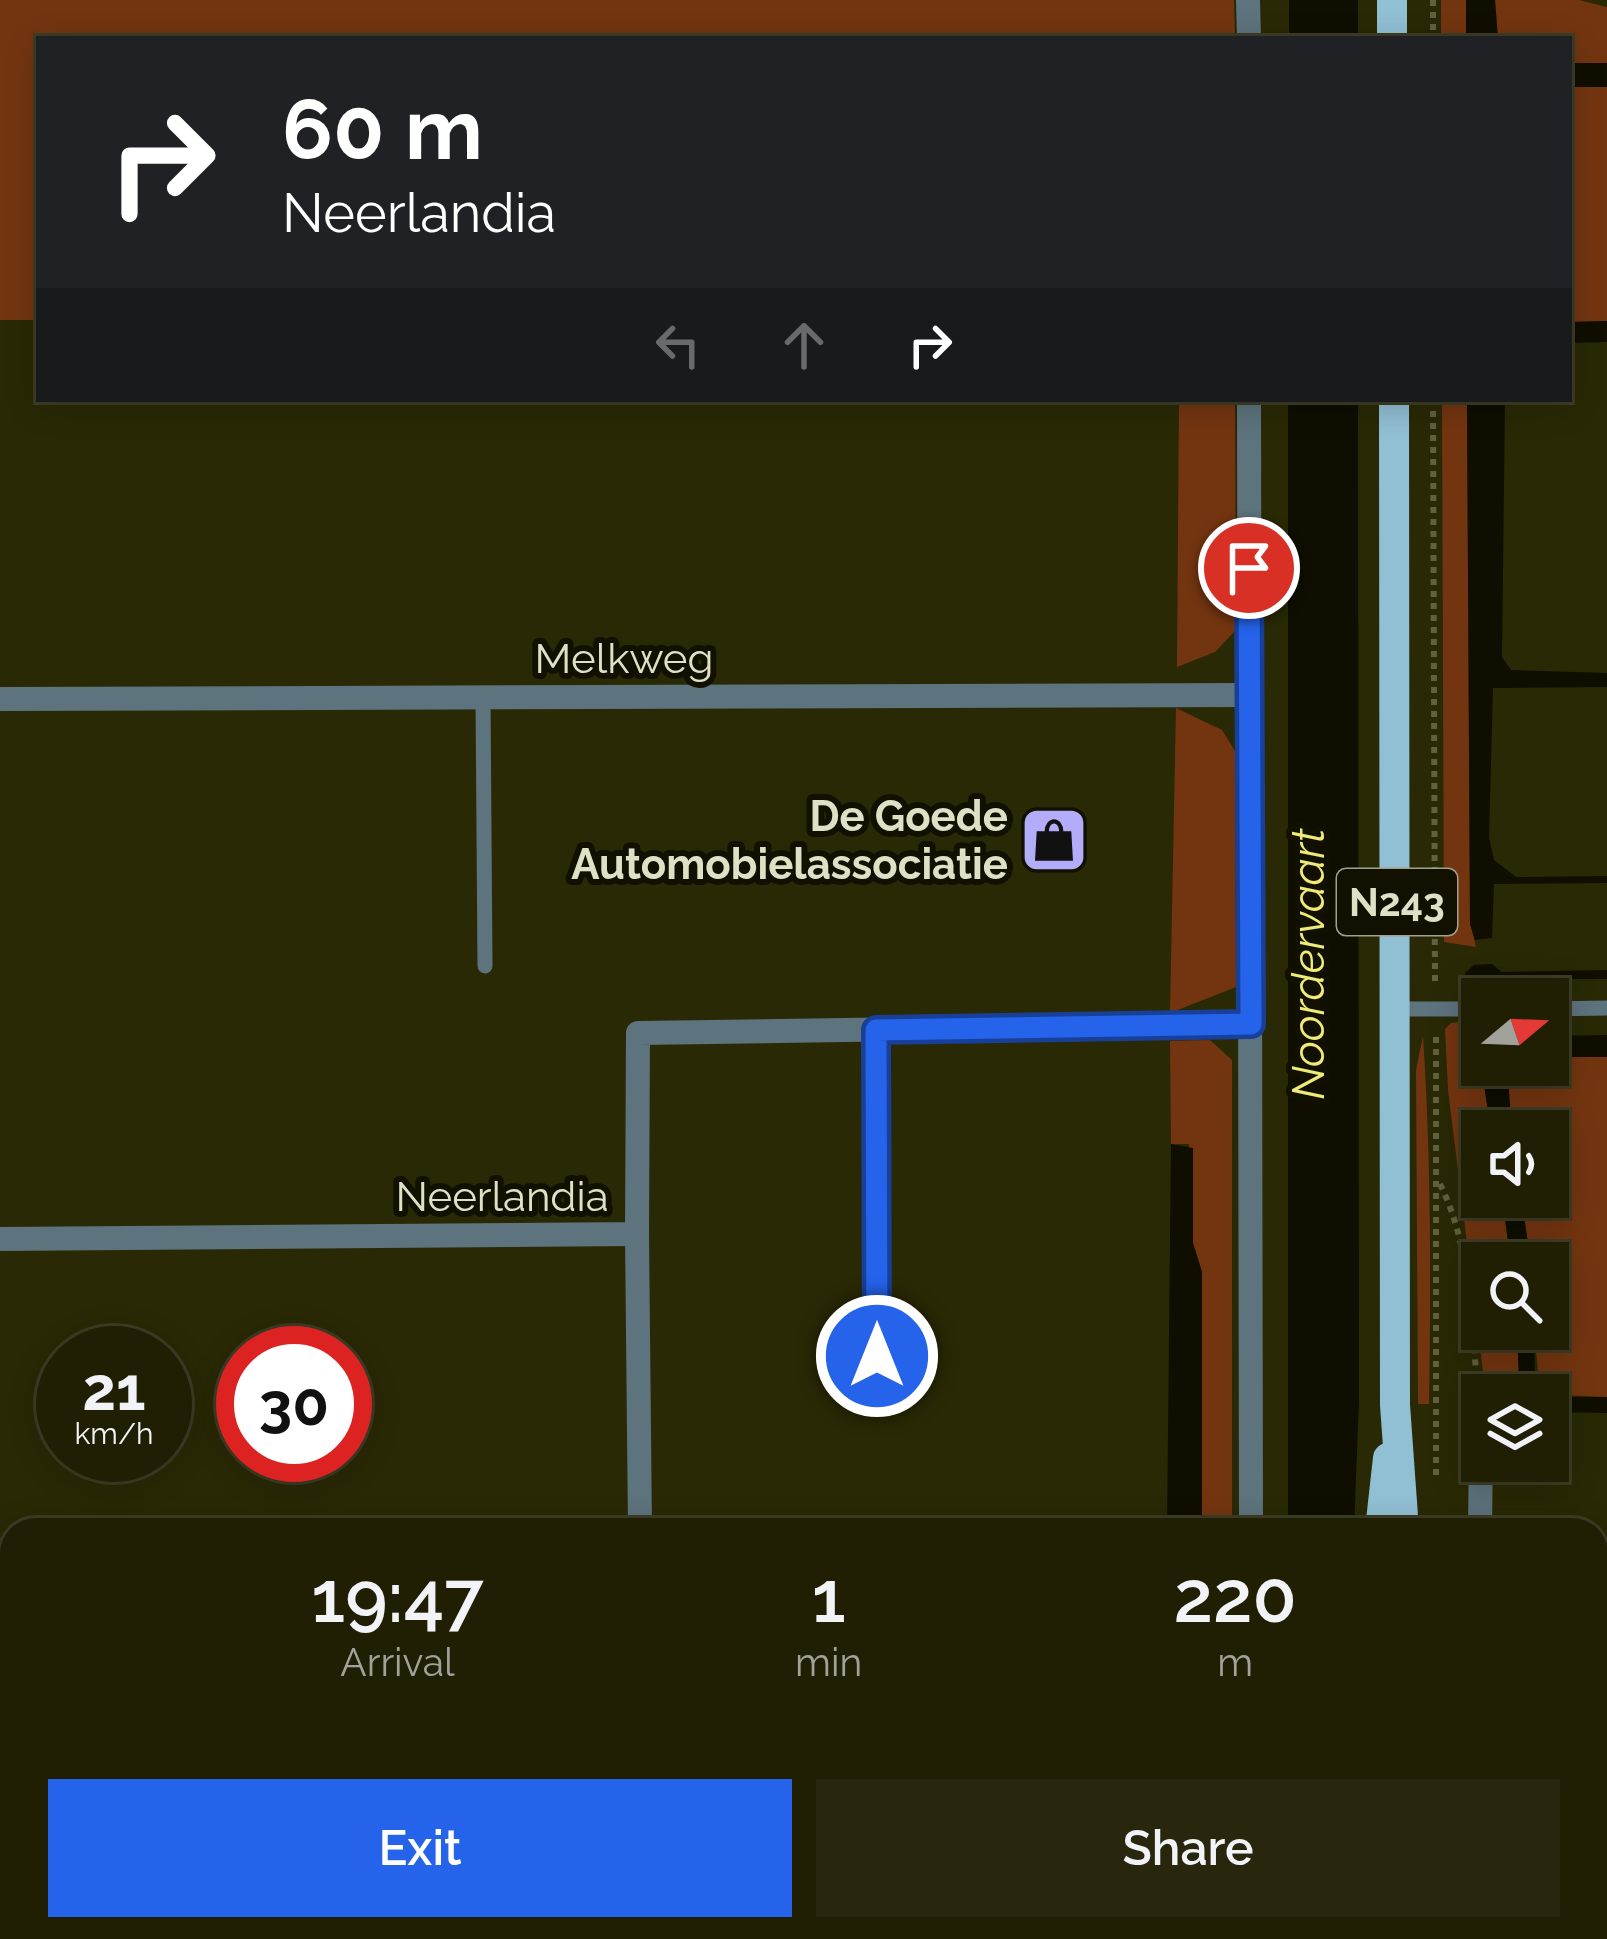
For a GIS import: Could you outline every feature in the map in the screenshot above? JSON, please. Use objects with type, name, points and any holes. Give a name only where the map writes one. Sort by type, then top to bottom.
[{"type":"main road","points":[[1392,0],[1392,36]]},
{"type":"main road","name":"N243","points":[[1394,402],[1395,1405],[1403,1518]]},
{"type":"main road","name":"N243","points":[[1381,1518],[1395,1405]]},
{"type":"street","points":[[1249,0],[1249,36]]},
{"type":"street","points":[[1249,402],[1251,1518]]},
{"type":"street","name":"Melkweg","points":[[0,699],[1249,695]]},
{"type":"street","name":"Neerlandia","points":[[0,1239],[638,1234],[638,1033],[1251,1024]]},
{"type":"street","points":[[876,1030],[877,1403]]},
{"type":"street","points":[[638,1234],[640,1518]]},
{"type":"street","points":[[1480,1482],[1480,1518]]},
{"type":"lane","points":[[483,698],[485,966]]},
{"type":"lane","points":[[1569,1009],[1607,1008]]},
{"type":"lane","points":[[1398,1009],[1461,1010]]},
{"type":"path","points":[[1433,0],[1433,36]]},
{"type":"path","points":[[1433,402],[1439,1183],[1436,1482]]},
{"type":"path","points":[[1439,1183],[1451,1207],[1475,1374]]},
{"type":"shaded area","points":[[0,0],[1234,0],[1235,36],[36,36],[36,320],[0,320]]},
{"type":"shaded area","points":[[1441,0],[1466,0],[1466,36],[1441,36]]},
{"type":"shaded area","points":[[1495,0],[1579,0],[1607,7],[1607,63],[1572,63],[1572,36],[1498,36]]},
{"type":"shaded area","points":[[1572,87],[1607,87],[1607,321],[1572,322]]},
{"type":"shaded area","points":[[1179,402],[1235,402],[1236,630],[1215,652],[1177,667]]},
{"type":"shaded area","points":[[1442,402],[1467,402],[1470,923],[1476,947],[1444,942]]},
{"type":"shaded area","points":[[1176,708],[1222,730],[1235,751],[1236,987],[1170,1013]]},
{"type":"shaded area","points":[[1461,1022],[1461,1086],[1484,1086],[1488,1110],[1461,1110],[1461,1194],[1448,1090],[1445,1029]]},
{"type":"shaded area","points":[[1423,1036],[1430,1220],[1429,1404],[1418,1404],[1416,1070]]},
{"type":"shaded area","points":[[1210,1040],[1232,1060],[1232,1518],[1202,1518],[1202,1272],[1193,1243],[1189,1144],[1171,1144],[1170,1041]]},
{"type":"shaded area","points":[[1569,1057],[1607,1057],[1607,1397],[1569,1395],[1569,1374],[1538,1374],[1536,1350],[1569,1350],[1569,1242],[1528,1242],[1524,1218],[1569,1218],[1569,1110],[1509,1110],[1506,1086],[1569,1086]]},
{"type":"shaded area","points":[[1464,1218],[1505,1218],[1508,1242],[1467,1242]]},
{"type":"shaded area","points":[[1480,1350],[1518,1350],[1519,1374],[1483,1374]]},
{"type":"water","points":[[1289,0],[1358,0],[1358,36],[1289,36]]},
{"type":"water","points":[[1466,0],[1495,0],[1498,36],[1466,36]]},
{"type":"water","points":[[1572,63],[1607,63],[1607,87],[1572,87]]},
{"type":"water","points":[[1607,321],[1607,342],[1572,343],[1572,322]]},
{"type":"water","name":"Noordervaart","points":[[1288,402],[1358,402],[1359,1400],[1354,1518],[1288,1518]]},
{"type":"water","points":[[1467,402],[1505,402],[1502,657],[1511,670],[1607,673],[1607,687],[1493,688],[1489,838],[1494,860],[1516,877],[1607,876],[1607,883],[1494,884],[1492,938],[1475,940],[1470,924]]},
{"type":"water","points":[[1492,964],[1502,972],[1607,970],[1607,979],[1466,978],[1474,965]]},
{"type":"water","points":[[1607,1035],[1607,1057],[1569,1057],[1569,1036]]},
{"type":"water","points":[[1484,1086],[1509,1086],[1510,1110],[1488,1110]]},
{"type":"water","points":[[1171,1144],[1193,1148],[1193,1243],[1202,1272],[1202,1518],[1167,1518]]},
{"type":"water","points":[[1505,1218],[1524,1218],[1528,1242],[1508,1242]]},
{"type":"water","points":[[1518,1350],[1534,1350],[1535,1374],[1519,1374]]},
{"type":"water","points":[[1569,1397],[1607,1397],[1607,1413],[1569,1412]]},
{"type":"place","name":"De Goede Automobielassociatie","points":[[1054,840]]},
{"type":"route","points":[[877,1356],[876,1030],[1251,1024],[1249,568]]}]
